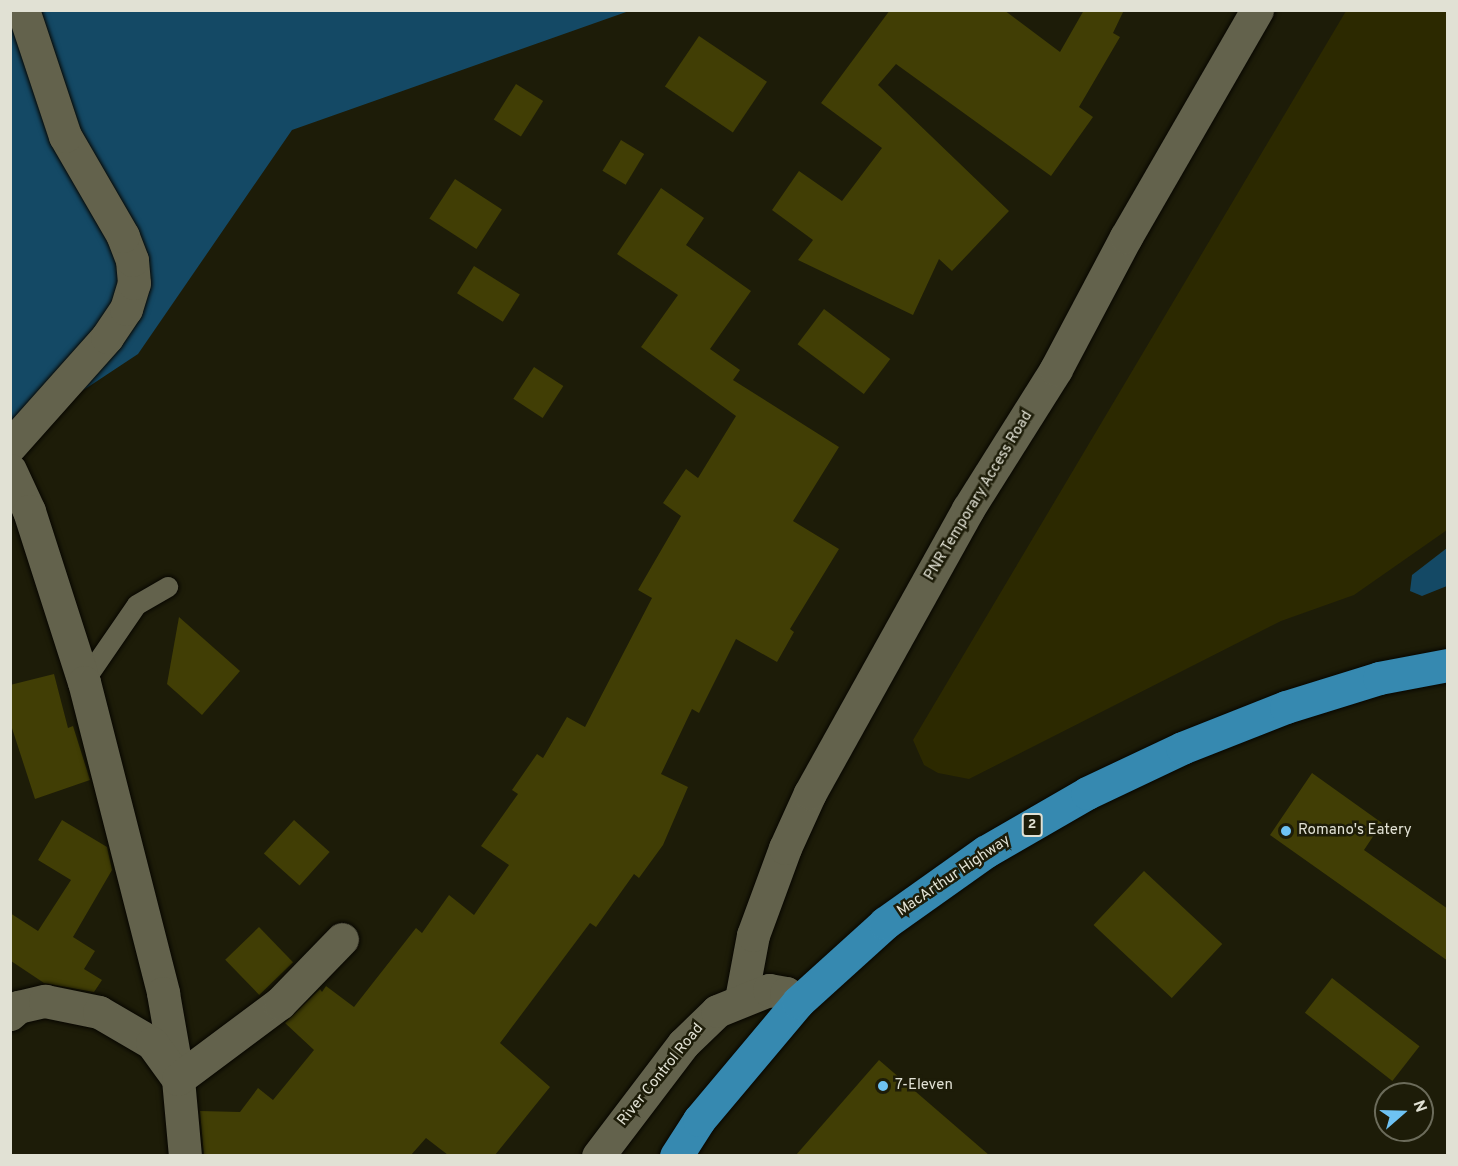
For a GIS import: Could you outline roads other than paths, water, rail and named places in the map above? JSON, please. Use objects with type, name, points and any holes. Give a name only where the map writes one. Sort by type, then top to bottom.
[{"type":"highway","name":"MacArthur Highway","points":[[676,1155],[699,1120],[798,1002],[885,923],[986,852],[1086,793],[1182,748],[1286,707],[1379,678],[1448,665]]},
{"type":"street","points":[[10,446],[107,337],[126,309],[134,283],[132,260],[123,236],[65,136],[23,10]]},
{"type":"street","name":"PNR Temporary Access Road","points":[[741,999],[753,935],[801,810],[968,510],[1056,369],[1126,237],[1257,10]]},
{"type":"street","points":[[10,470],[29,511],[84,682],[163,993],[178,1079],[185,1155]]},
{"type":"street","points":[[178,1079],[280,1003],[342,939]]},
{"type":"street","name":"River Control Road","points":[[598,1155],[631,1108],[690,1035],[717,1011],[741,999],[778,990],[798,1002]]},
{"type":"street","points":[[10,1014],[18,1007],[45,1001],[99,1012],[152,1043],[178,1079]]},
{"type":"lane","points":[[84,682],[137,605],[168,587]]},
{"type":"water","points":[[11,11],[629,11],[292,130],[138,354],[11,438]]},
{"type":"water","points":[[1447,548],[1447,586],[1422,596],[1410,591],[1412,575]]},
{"type":"place","name":"Romano's Eatery","points":[[1286,831]]},
{"type":"place","name":"7-Eleven","points":[[883,1086]]}]
